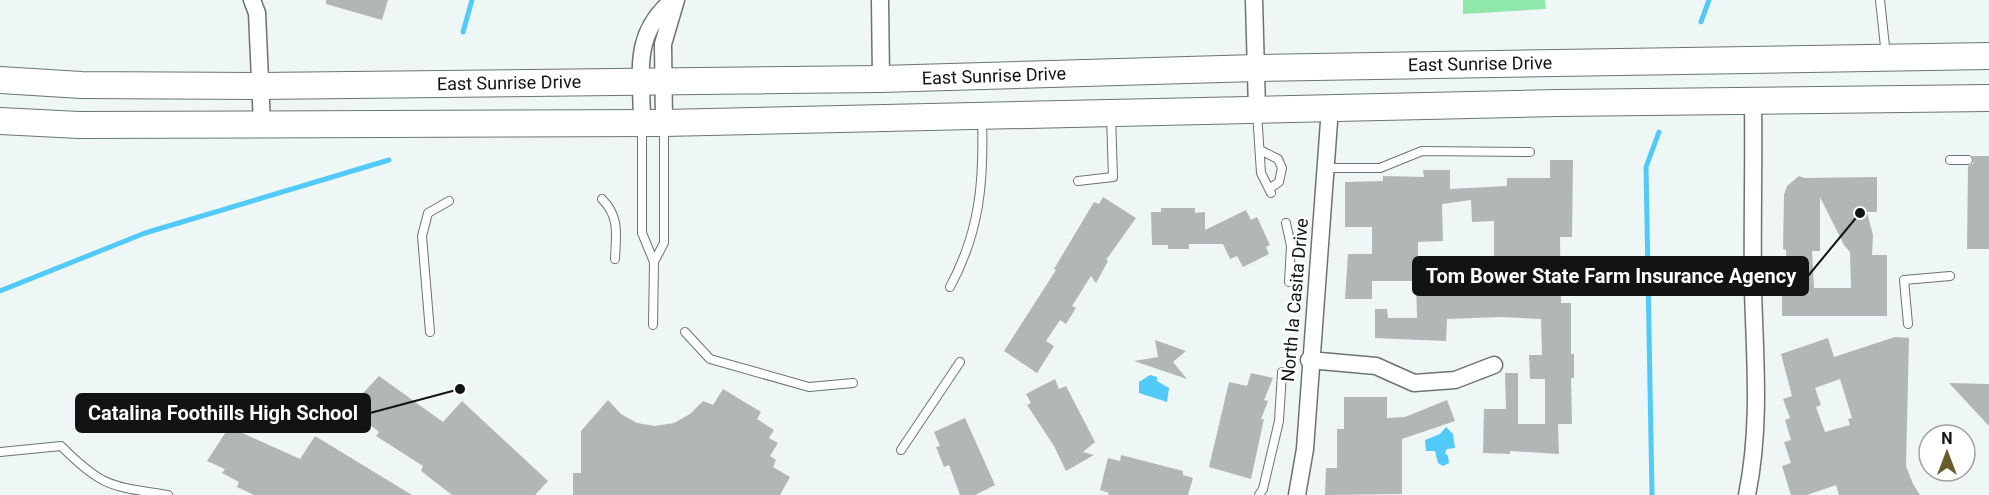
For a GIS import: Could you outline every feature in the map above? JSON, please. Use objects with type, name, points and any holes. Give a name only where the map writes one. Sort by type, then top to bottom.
[{"type":"main road","name":"East Sunrise Drive","points":[[0,80],[81,85],[260,86],[653,82],[881,79],[1256,68],[1989,56]]},
{"type":"main road","points":[[0,121],[79,125],[653,123],[1257,109],[1989,98]]},
{"type":"street","points":[[653,123],[653,82],[675,0]]},
{"type":"street","points":[[653,123],[653,82],[645,33],[657,13],[675,0]]},
{"type":"street","points":[[880,0],[881,79]]},
{"type":"street","points":[[1254,0],[1257,109]]},
{"type":"street","points":[[257,4],[262,124]]},
{"type":"street","points":[[1747,495],[1755,458],[1757,394],[1753,290],[1753,100]]},
{"type":"street","name":"North la Casita Drive","points":[[1297,495],[1305,449],[1309,360],[1330,108]]},
{"type":"street","points":[[1309,360],[1376,366],[1414,383],[1455,380],[1494,365]]},
{"type":"lane","points":[[1880,0],[1886,57]]},
{"type":"lane","points":[[1257,109],[1261,173],[1270,191],[1279,182],[1282,168],[1278,159],[1260,150]]},
{"type":"lane","points":[[1078,181],[1113,177],[1111,112]]},
{"type":"lane","points":[[950,287],[966,257],[974,232],[984,177],[982,117]]},
{"type":"lane","points":[[653,123],[642,234],[654,262],[653,325]]},
{"type":"lane","points":[[653,123],[664,243],[654,262]]},
{"type":"lane","points":[[1325,168],[1380,168],[1422,151],[1530,152]]},
{"type":"lane","points":[[1950,160],[1968,160]]},
{"type":"lane","points":[[602,199],[612,209],[617,224],[615,259]]},
{"type":"lane","points":[[430,332],[422,236],[428,213],[449,201]]},
{"type":"lane","points":[[1286,223],[1291,246],[1289,282]]},
{"type":"lane","points":[[1908,324],[1904,280],[1950,276]]},
{"type":"lane","points":[[685,332],[710,359],[809,387],[853,382]]},
{"type":"lane","points":[[901,450],[960,362]]},
{"type":"lane","points":[[1259,495],[1263,489],[1279,421],[1282,372]]},
{"type":"lane","points":[[0,453],[22,448],[61,446],[96,479],[117,491],[168,495]]},
{"type":"green space","points":[[1463,0],[1545,0],[1546,9],[1463,14]]},
{"type":"water","points":[[1150,375],[1157,377],[1157,381],[1169,388],[1167,402],[1139,393],[1139,382]]},
{"type":"water","points":[[1446,427],[1453,434],[1455,448],[1447,449],[1445,453],[1449,463],[1443,466],[1438,463],[1435,451],[1426,451],[1425,440],[1440,434]]},
{"type":"building","points":[[326,0],[388,0],[382,20],[326,4]]},
{"type":"building","points":[[1972,156],[1989,156],[1989,249],[1967,249],[1968,166],[1974,163]]},
{"type":"building","points":[[1550,160],[1573,160],[1572,237],[1560,237],[1561,303],[1571,303],[1571,354],[1574,354],[1574,378],[1571,378],[1572,424],[1558,424],[1559,454],[1510,451],[1510,454],[1483,453],[1484,409],[1506,409],[1505,373],[1518,373],[1518,424],[1545,424],[1545,379],[1530,379],[1529,355],[1542,355],[1541,319],[1501,317],[1447,319],[1446,341],[1375,338],[1375,309],[1387,309],[1388,318],[1417,318],[1416,281],[1372,281],[1372,299],[1345,299],[1348,254],[1372,254],[1372,227],[1345,227],[1345,182],[1383,181],[1383,176],[1424,177],[1423,170],[1450,170],[1450,189],[1507,186],[1507,178],[1550,178]],"holes":[[[1471,200],[1472,222],[1494,221],[1494,257],[1486,257],[1486,271],[1443,273],[1443,269],[1418,270],[1418,242],[1443,241],[1442,204]]]},
{"type":"building","points":[[1799,176],[1804,178],[1877,177],[1877,212],[1867,212],[1873,235],[1872,255],[1887,255],[1887,316],[1782,316],[1782,288],[1787,288],[1786,250],[1783,249],[1784,195],[1787,186]],"holes":[[[1820,197],[1844,245],[1850,252],[1851,288],[1814,288],[1812,251],[1820,251]]]},
{"type":"building","points":[[1103,197],[1136,218],[1106,260],[1108,261],[1096,283],[1091,276],[1072,306],[1076,308],[1066,324],[1060,320],[1046,341],[1054,346],[1037,373],[1004,351],[1056,270],[1054,269],[1094,202],[1099,204]]},
{"type":"building","points":[[1161,208],[1195,208],[1195,213],[1205,212],[1205,230],[1246,210],[1251,220],[1257,217],[1270,245],[1266,247],[1269,254],[1243,267],[1237,256],[1230,259],[1223,244],[1189,244],[1189,249],[1168,249],[1168,245],[1152,245],[1151,212],[1161,212]]},
{"type":"building","points":[[1895,337],[1909,338],[1906,466],[1920,495],[1839,495],[1836,485],[1807,495],[1791,495],[1782,466],[1791,463],[1784,442],[1791,440],[1785,420],[1790,418],[1783,399],[1792,396],[1781,354],[1828,338],[1834,357]],"holes":[[[1840,379],[1852,418],[1848,419],[1850,425],[1825,432],[1816,407],[1821,405],[1815,388]]]},
{"type":"building","points":[[1155,340],[1186,351],[1173,362],[1187,379],[1134,361],[1158,357]]},
{"type":"building","points":[[1251,373],[1273,378],[1264,400],[1268,401],[1261,419],[1264,419],[1251,479],[1209,467],[1229,382],[1247,386]]},
{"type":"building","points":[[379,376],[443,422],[462,401],[548,481],[535,495],[452,495],[421,471],[423,466],[376,436],[379,432],[364,420],[368,417],[353,404]]},
{"type":"building","points":[[1055,379],[1059,389],[1066,386],[1095,442],[1083,452],[1094,455],[1066,471],[1054,446],[1027,405],[1031,403],[1026,394]]},
{"type":"building","points":[[1949,383],[1989,384],[1989,426]]},
{"type":"building","points":[[723,389],[761,412],[757,419],[774,430],[769,438],[778,443],[770,456],[776,460],[773,467],[790,477],[780,495],[573,495],[573,473],[581,473],[581,431],[608,400],[621,414],[637,423],[655,426],[674,423],[690,414],[703,401],[713,405]]},
{"type":"building","points":[[1344,397],[1387,397],[1387,418],[1405,417],[1447,400],[1455,421],[1402,439],[1402,494],[1325,495],[1326,468],[1337,468],[1337,429],[1344,429]]},
{"type":"building","points":[[965,418],[995,485],[975,495],[960,495],[949,465],[944,467],[936,447],[940,446],[934,432]]},
{"type":"building","points":[[229,427],[300,459],[315,436],[412,495],[254,495],[237,487],[239,482],[222,473],[225,469],[207,461]]},
{"type":"building","points":[[1121,455],[1183,471],[1183,475],[1193,478],[1188,495],[1108,495],[1109,493],[1100,490],[1108,458],[1120,461]]},
{"type":"waterway","points":[[463,32],[472,0]]},
{"type":"waterway","points":[[1701,22],[1709,0]]},
{"type":"waterway","points":[[1652,495],[1646,167],[1659,132]]},
{"type":"waterway","points":[[0,291],[145,233],[389,160]]},
{"type":"place","name":"Tom Bower State Farm Insurance Agency","points":[[1860,213]]},
{"type":"place","name":"Catalina Foothills High School","points":[[460,389]]}]
